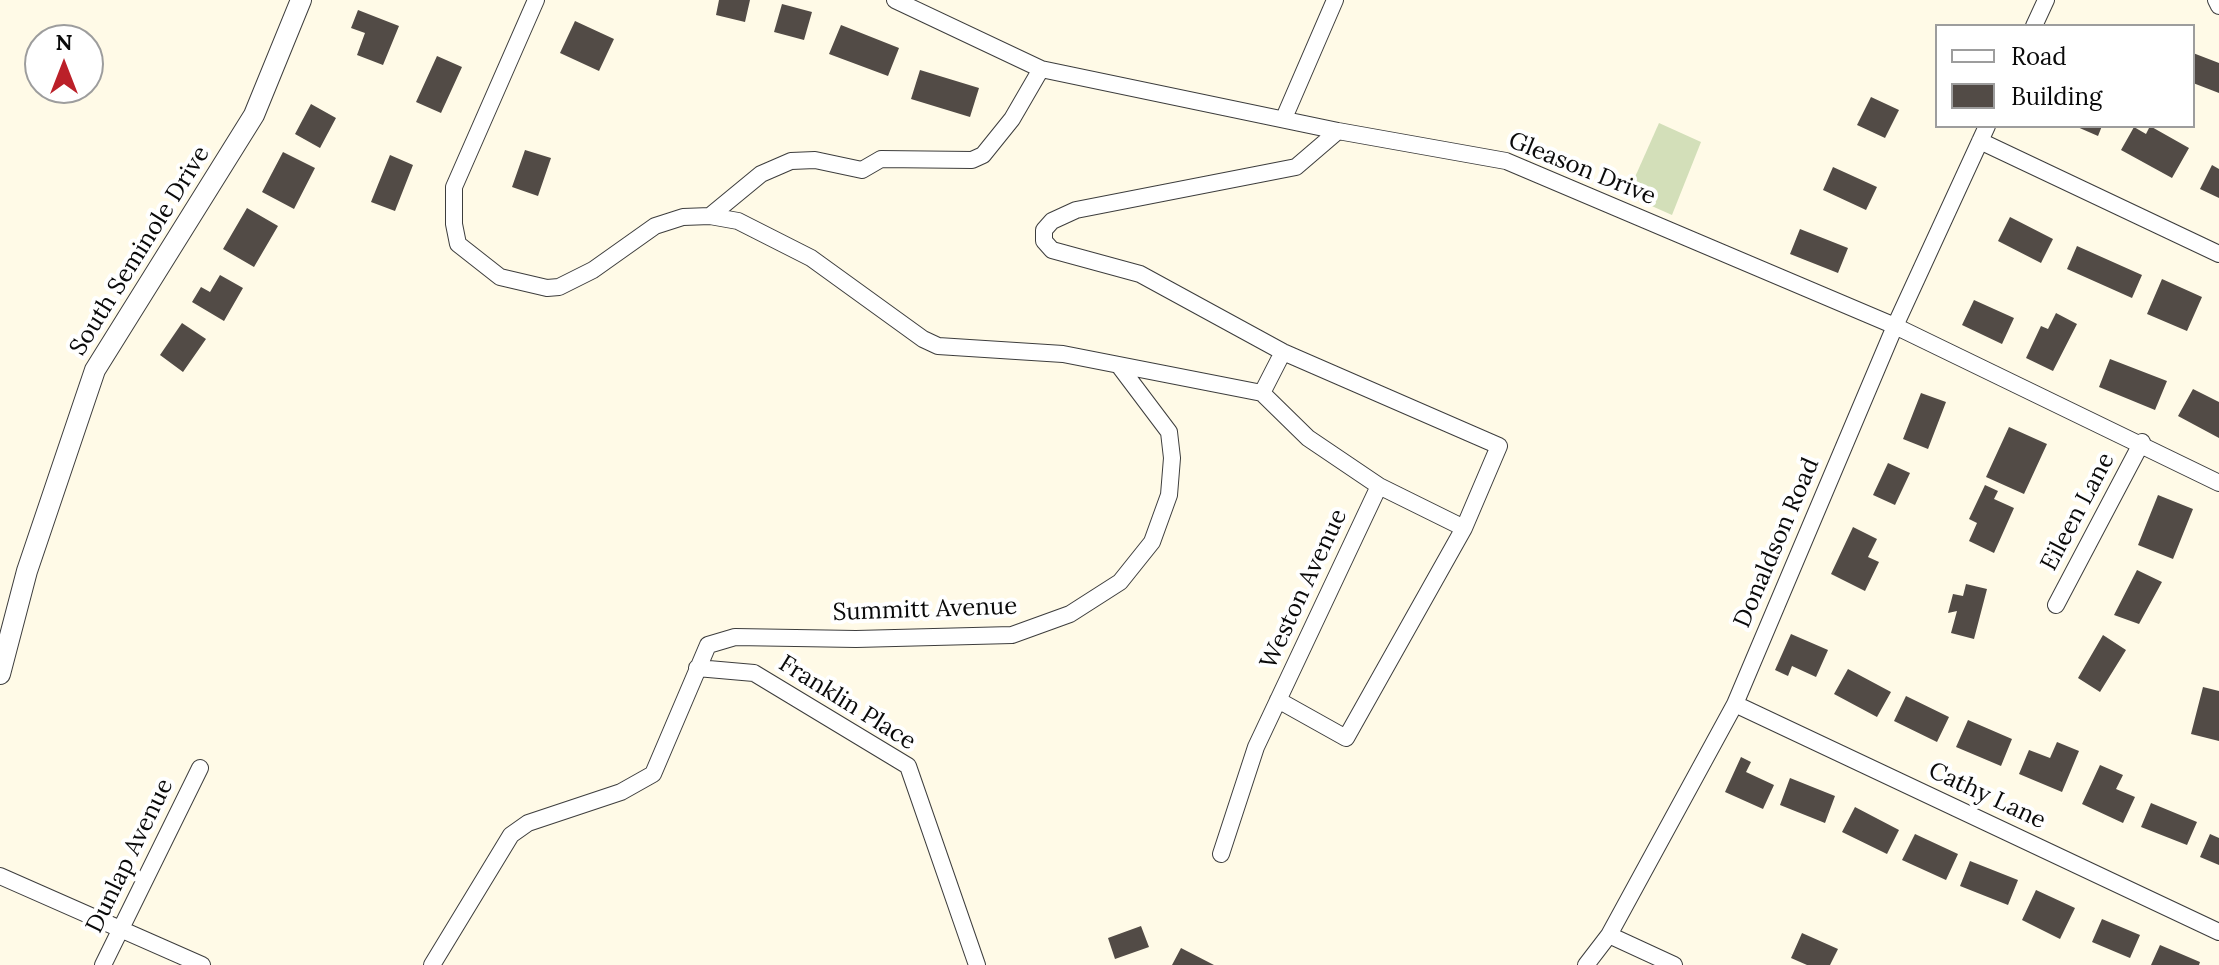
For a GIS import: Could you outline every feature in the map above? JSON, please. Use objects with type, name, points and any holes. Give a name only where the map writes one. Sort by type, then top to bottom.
[{"type":"street","name":"South Seminole Drive","points":[[0,674],[27,571],[95,370],[254,115],[301,0]]},
{"type":"street","points":[[536,0],[454,187],[454,224],[462,250],[500,277],[547,288],[570,283],[655,226],[683,217],[710,216],[738,221],[811,258],[923,339],[938,346],[1063,354],[1120,367],[1177,373],[1262,393],[1308,438],[1379,486],[1464,528]]},
{"type":"street","name":"Gleason Drive","points":[[895,0],[1041,69],[1338,131],[1506,161],[1895,326],[2142,442],[2219,483]]},
{"type":"street","points":[[1284,118],[1335,0]]},
{"type":"street","points":[[2035,24],[2046,0]]},
{"type":"street","points":[[2216,0],[2219,6]]},
{"type":"street","points":[[710,216],[761,174],[791,161],[815,160],[862,170],[881,159],[972,160],[983,155],[1012,119],[1041,69]]},
{"type":"street","points":[[1278,700],[1346,738],[1464,528],[1499,446],[1283,352],[1140,274],[1052,250],[1044,241],[1044,230],[1052,221],[1076,210],[1296,167],[1338,131]]},
{"type":"street","points":[[1984,133],[2219,254]]},
{"type":"street","name":"Donaldson Road","points":[[1586,965],[1609,935],[1735,704],[1895,326],[1984,133]]},
{"type":"street","points":[[1262,393],[1283,352]]},
{"type":"street","name":"Summitt Avenue","points":[[432,965],[511,835],[528,823],[621,792],[653,774],[708,645],[735,637],[856,639],[1012,635],[1095,601],[1120,582],[1152,542],[1169,495],[1171,476],[1169,432],[1120,367]]},
{"type":"street","name":"Eileen Lane","points":[[2056,605],[2142,442]]},
{"type":"street","name":"Weston Avenue","points":[[1221,854],[1256,747],[1379,486]]},
{"type":"street","name":"Franklin Place","points":[[697,668],[754,673],[908,766],[977,965]]},
{"type":"street","name":"Cathy Lane","points":[[1735,704],[2219,932]]},
{"type":"street","name":"Dunlap Avenue","points":[[103,965],[200,768]]},
{"type":"street","points":[[0,876],[202,965]]},
{"type":"street","points":[[1609,935],[1674,965]]},
{"type":"green space","points":[[1659,123],[1701,142],[1672,215],[1627,195]]},
{"type":"building","points":[[719,0],[750,0],[745,22],[716,15]]},
{"type":"building","points":[[782,4],[812,12],[804,40],[774,32]]},
{"type":"building","points":[[358,10],[399,26],[383,65],[357,55],[365,33],[351,28]]},
{"type":"building","points":[[575,21],[614,39],[599,71],[560,53]]},
{"type":"building","points":[[841,25],[899,48],[888,76],[829,54]]},
{"type":"building","points":[[2195,54],[2219,63],[2219,93],[2195,84]]},
{"type":"building","points":[[437,56],[462,67],[441,113],[416,102]]},
{"type":"building","points":[[920,70],[979,88],[970,117],[911,99]]},
{"type":"building","points":[[1871,97],[1899,110],[1885,138],[1857,125]]},
{"type":"building","points":[[311,104],[336,118],[320,148],[295,134]]},
{"type":"building","points":[[2080,128],[2101,128],[2098,136]]},
{"type":"building","points":[[2133,128],[2146,134],[2149,128],[2154,128],[2189,148],[2172,178],[2121,150]]},
{"type":"building","points":[[525,150],[551,158],[538,196],[512,187]]},
{"type":"building","points":[[283,152],[315,168],[294,209],[262,192]]},
{"type":"building","points":[[390,155],[413,165],[395,211],[371,202]]},
{"type":"building","points":[[2212,165],[2219,169],[2219,198],[2200,189]]},
{"type":"building","points":[[1833,167],[1877,187],[1866,210],[1823,190]]},
{"type":"building","points":[[247,208],[278,226],[254,267],[223,249]]},
{"type":"building","points":[[2010,217],[2053,239],[2041,263],[1998,241]]},
{"type":"building","points":[[1800,229],[1848,248],[1838,273],[1790,254]]},
{"type":"building","points":[[2077,246],[2142,275],[2132,298],[2067,269]]},
{"type":"building","points":[[220,275],[243,288],[224,321],[192,302],[201,287],[210,292]]},
{"type":"building","points":[[2162,279],[2202,297],[2187,331],[2147,314]]},
{"type":"building","points":[[1974,300],[2014,318],[2002,344],[1962,325]]},
{"type":"building","points":[[2056,313],[2077,324],[2053,371],[2026,358],[2041,326],[2048,329]]},
{"type":"building","points":[[182,323],[206,339],[183,372],[160,355]]},
{"type":"building","points":[[2110,359],[2167,381],[2155,410],[2099,387]]},
{"type":"building","points":[[2193,389],[2219,402],[2219,438],[2178,416]]},
{"type":"building","points":[[1921,393],[1946,402],[1928,449],[1903,439]]},
{"type":"building","points":[[2009,427],[2047,444],[2024,494],[1986,477]]},
{"type":"building","points":[[1888,463],[1910,473],[1895,505],[1873,495]]},
{"type":"building","points":[[1985,485],[1998,491],[1994,499],[2014,508],[1994,553],[1969,541],[1977,523],[1969,519]]},
{"type":"building","points":[[2158,495],[2193,509],[2173,559],[2138,545]]},
{"type":"building","points":[[1853,527],[1877,539],[1868,557],[1879,562],[1865,591],[1831,574]]},
{"type":"building","points":[[2137,570],[2162,582],[2139,624],[2114,615]]},
{"type":"building","points":[[1966,584],[1987,589],[1974,639],[1951,633],[1957,611],[1948,613],[1953,594],[1963,596]]},
{"type":"building","points":[[1791,634],[1828,650],[1816,677],[1792,666],[1788,676],[1775,670]]},
{"type":"building","points":[[2103,635],[2126,650],[2100,692],[2078,678]]},
{"type":"building","points":[[1848,669],[1891,692],[1877,717],[1834,694]]},
{"type":"building","points":[[2203,687],[2219,691],[2219,741],[2191,734]]},
{"type":"building","points":[[1906,696],[1949,717],[1937,742],[1894,721]]},
{"type":"building","points":[[1968,720],[2012,739],[2001,766],[1956,747]]},
{"type":"building","points":[[2057,742],[2079,751],[2062,792],[2019,774],[2029,750],[2050,758]]},
{"type":"building","points":[[1741,757],[1751,762],[1746,772],[1774,785],[1763,809],[1725,792]]},
{"type":"building","points":[[2100,765],[2123,775],[2116,789],[2135,797],[2123,823],[2082,804]]},
{"type":"building","points":[[1790,778],[1835,796],[1825,823],[1780,805]]},
{"type":"building","points":[[2151,803],[2197,822],[2187,845],[2141,827]]},
{"type":"building","points":[[1855,807],[1899,830],[1887,854],[1842,832]]},
{"type":"building","points":[[1915,834],[1958,854],[1946,880],[1902,860]]},
{"type":"building","points":[[2210,834],[2219,838],[2219,865],[2200,857]]},
{"type":"building","points":[[1970,861],[2018,880],[2008,905],[1960,886]]},
{"type":"building","points":[[2036,890],[2075,908],[2060,939],[2022,920]]},
{"type":"building","points":[[2102,919],[2140,935],[2130,958],[2092,942]]},
{"type":"building","points":[[1141,926],[1149,947],[1115,959],[1108,938]]},
{"type":"building","points":[[1802,933],[1838,949],[1830,965],[1807,965],[1791,958]]},
{"type":"building","points":[[2160,945],[2200,962],[2199,965],[2151,965]]},
{"type":"building","points":[[1181,948],[1214,965],[1172,965]]}]
